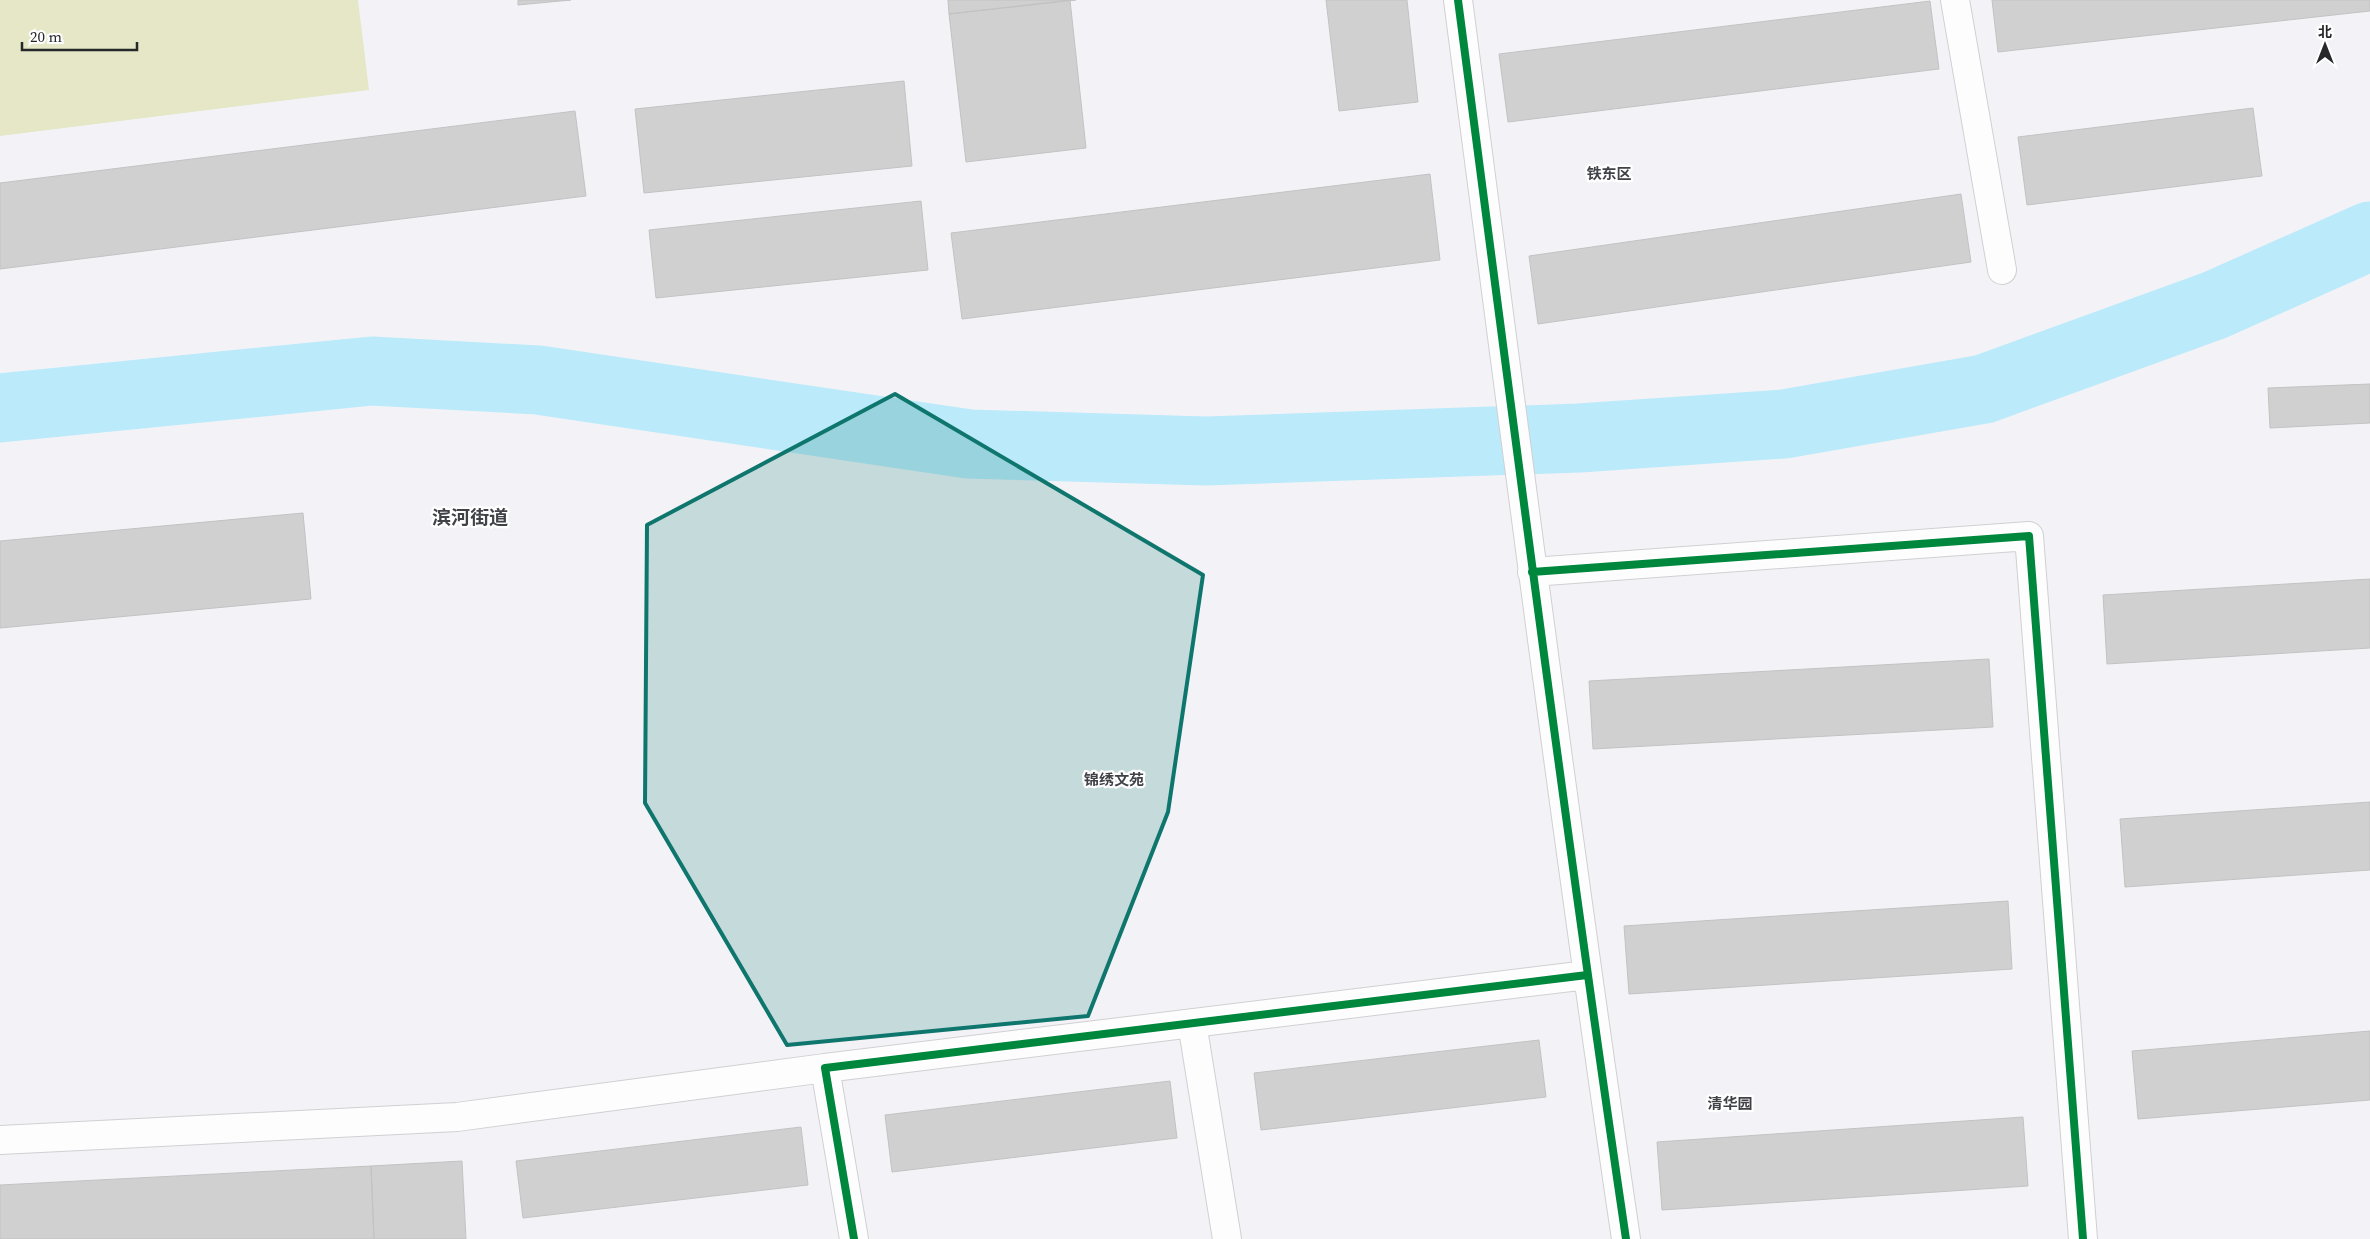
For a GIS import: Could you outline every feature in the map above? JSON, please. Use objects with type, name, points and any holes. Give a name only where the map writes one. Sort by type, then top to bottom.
[{"type":"street","points":[[1458,0],[1532,572],[1587,975],[1626,1239]]},
{"type":"street","points":[[1955,0],[2002,270]]},
{"type":"street","points":[[1532,572],[2028,536],[2083,1239]]},
{"type":"street","points":[[0,1140],[457,1117],[825,1068],[1587,975]]},
{"type":"street","points":[[1192,1023],[1227,1239]]},
{"type":"street","points":[[825,1068],[854,1239]]},
{"type":"highlighted area","points":[[895,394],[1203,575],[1168,812],[1088,1016],[787,1045],[645,803],[647,525]]},
{"type":"green space","points":[[0,0],[358,0],[369,90],[0,136]]},
{"type":"building","points":[[518,0],[571,0],[518,5]]},
{"type":"building","points":[[948,0],[1076,0],[949,14]]},
{"type":"building","points":[[1070,0],[1086,148],[966,162],[949,14]]},
{"type":"building","points":[[1326,0],[1407,0],[1418,102],[1339,111]]},
{"type":"building","points":[[1992,0],[2370,0],[2370,11],[1998,52]]},
{"type":"building","points":[[1930,1],[1939,69],[1508,122],[1499,54]]},
{"type":"building","points":[[904,81],[912,166],[644,193],[635,109]]},
{"type":"building","points":[[2253,108],[2262,176],[2027,205],[2018,137]]},
{"type":"building","points":[[575,111],[586,196],[0,269],[0,183]]},
{"type":"building","points":[[1430,174],[1440,260],[962,319],[951,233]]},
{"type":"building","points":[[1961,194],[1971,262],[1538,324],[1529,256]]},
{"type":"building","points":[[921,201],[928,270],[656,298],[649,230]]},
{"type":"building","points":[[2370,384],[2370,423],[2270,428],[2268,388]]},
{"type":"building","points":[[303,513],[311,599],[0,628],[0,541]]},
{"type":"building","points":[[2370,579],[2370,648],[2107,664],[2103,595]]},
{"type":"building","points":[[1989,659],[1993,727],[1593,749],[1589,681]]},
{"type":"building","points":[[2370,802],[2370,870],[2125,887],[2120,819]]},
{"type":"building","points":[[2008,901],[2012,969],[1629,994],[1624,926]]},
{"type":"building","points":[[2370,1031],[2370,1100],[2138,1119],[2132,1051]]},
{"type":"building","points":[[1539,1040],[1546,1097],[1261,1130],[1254,1073]]},
{"type":"building","points":[[1170,1081],[1177,1138],[892,1172],[885,1115]]},
{"type":"building","points":[[2023,1117],[2028,1186],[1662,1210],[1657,1142]]},
{"type":"building","points":[[801,1127],[808,1185],[523,1218],[516,1161]]},
{"type":"building","points":[[462,1161],[466,1239],[374,1239],[371,1166]]},
{"type":"building","points":[[371,1166],[374,1239],[0,1239],[0,1185]]},
{"type":"waterway","points":[[0,408],[372,371],[538,380],[969,444],[1206,451],[1579,438],[1784,424],[1984,389],[2215,305],[2370,236]]},
{"type":"cycle path","points":[[1458,0],[1560,775],[1626,1239]]},
{"type":"cycle path","points":[[1532,572],[2029,536],[2083,1239]]},
{"type":"cycle path","points":[[854,1239],[825,1068],[1587,975]]},
{"type":"district","name":"铁东区","points":[[1609,174]]},
{"type":"district","name":"滨河街道","points":[[470,517]]},
{"type":"district","name":"锦绣文苑","points":[[1114,780]]},
{"type":"district","name":"清华园","points":[[1730,1104]]}]
